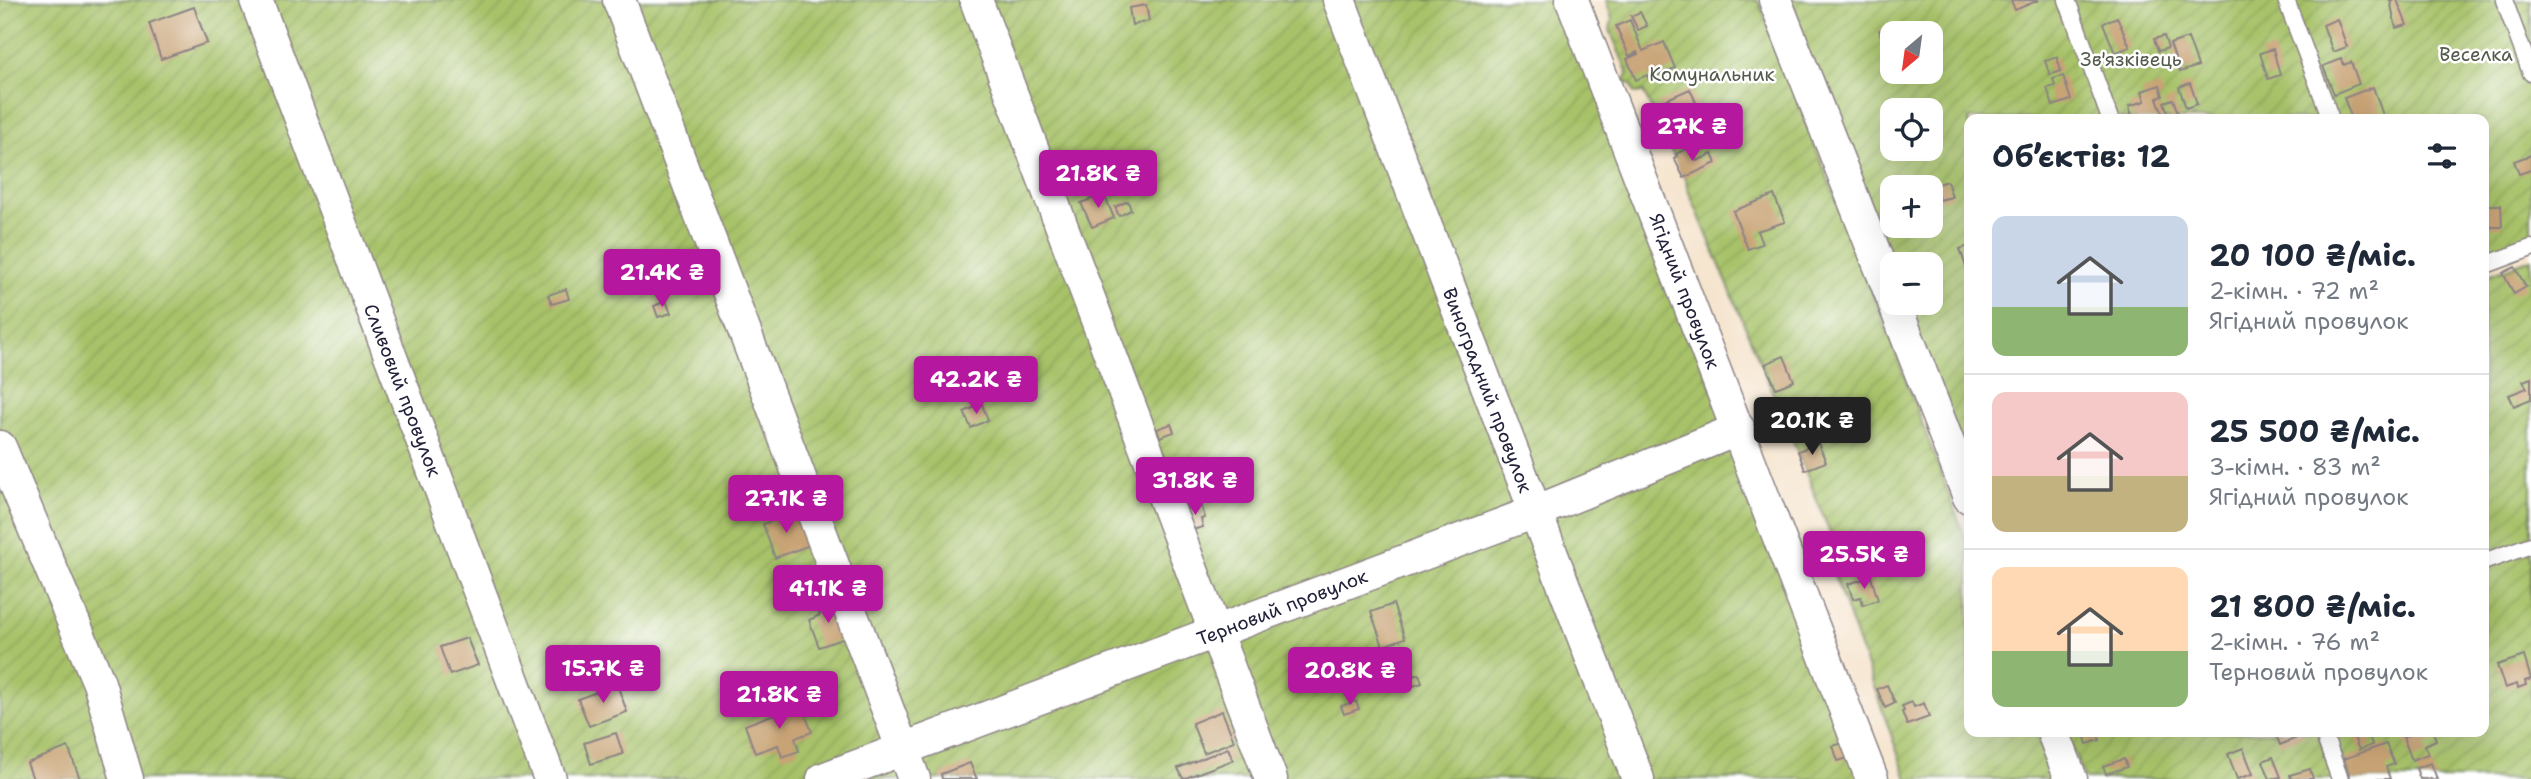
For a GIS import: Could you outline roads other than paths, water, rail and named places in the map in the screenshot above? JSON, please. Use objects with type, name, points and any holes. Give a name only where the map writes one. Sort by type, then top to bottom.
[{"type":"street","name":"Сливовий провулок","points":[[256,0],[550,779]]},
{"type":"street","points":[[619,0],[914,779]]},
{"type":"street","points":[[976,0],[1271,779]]},
{"type":"street","name":"Виноградний провулок","points":[[1339,0],[1638,779]]},
{"type":"street","name":"Ягідний провулок","points":[[1572,0],[1872,779]]},
{"type":"street","points":[[1776,0],[1880,266]]},
{"type":"street","points":[[1899,315],[1964,465]]},
{"type":"street","name":"Терновий провулок","points":[[824,779],[1535,512],[1739,429]]},
{"type":"street","points":[[0,447],[99,683],[127,779]]},
{"type":"street","points":[[2055,737],[2071,779]]},
{"type":"lane","points":[[2067,0],[2108,114]]},
{"type":"lane","points":[[2286,0],[2328,114]]},
{"type":"lane","points":[[2504,0],[2531,73]]},
{"type":"lane","points":[[2489,264],[2531,248]]},
{"type":"lane","points":[[2489,560],[2531,545]]},
{"type":"lane","points":[[2325,737],[2340,779]]},
{"type":"park label","name":"Веселка","points":[[2476,54]]},
{"type":"park label","name":"Зв'язківець","points":[[2131,59]]},
{"type":"park label","name":"Комунальник","points":[[1712,74]]}]
